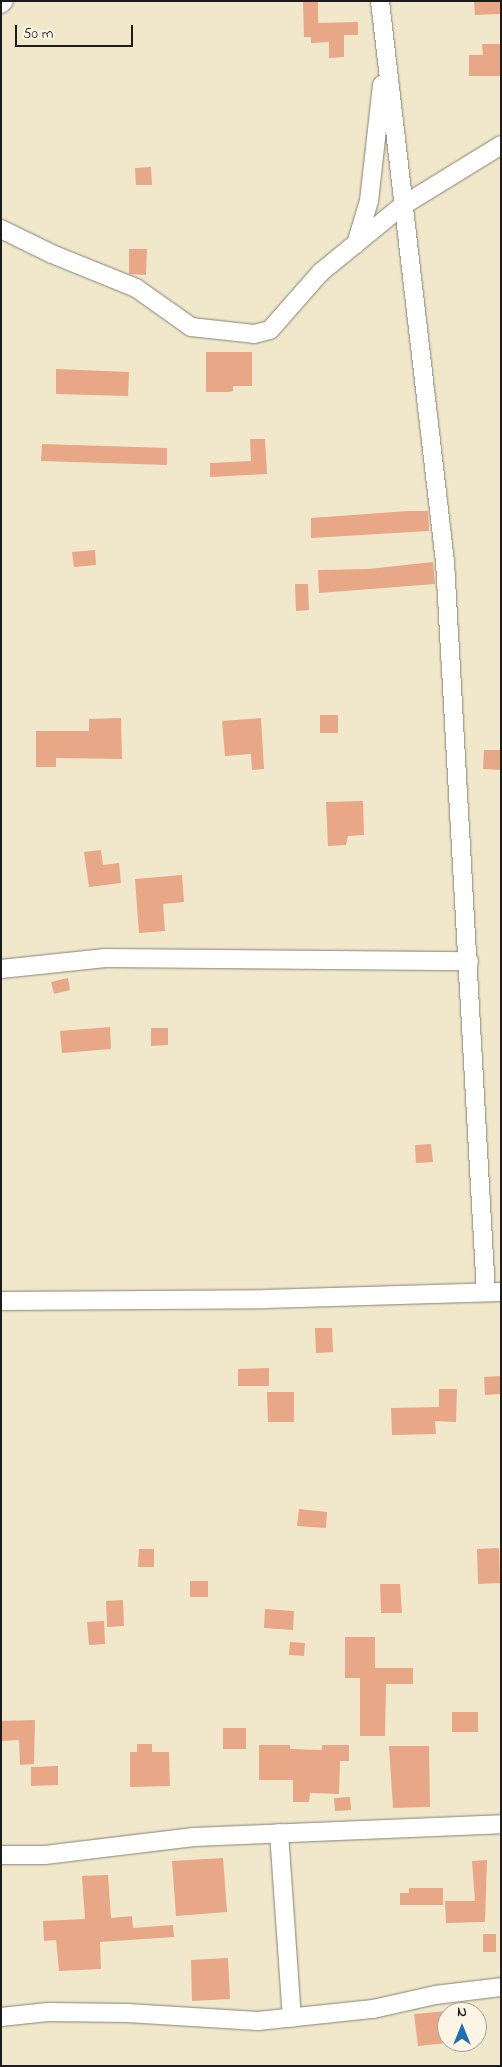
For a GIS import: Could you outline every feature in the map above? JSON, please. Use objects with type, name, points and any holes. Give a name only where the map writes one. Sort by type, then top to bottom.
[{"type":"street","points":[[1,4],[4,1]]},
{"type":"street","points":[[1,1301],[265,1299],[494,1292],[469,961],[446,562],[402,206],[380,1]]},
{"type":"street","points":[[356,244],[369,201],[386,58]]},
{"type":"street","points":[[1,229],[52,254],[136,288],[191,328],[234,334],[254,334],[270,330],[304,289],[402,206],[501,145]]},
{"type":"street","points":[[1,968],[105,958],[469,961]]},
{"type":"street","points":[[1,1855],[45,1855],[194,1837],[501,1824]]},
{"type":"street","points":[[280,1833],[292,2018]]},
{"type":"street","points":[[1,2018],[48,2012],[258,2021],[373,2009],[434,1995],[501,1987]]},
{"type":"building","points":[[303,1],[318,1],[318,23],[358,22],[358,35],[344,35],[344,57],[329,58],[329,42],[311,43],[311,37],[304,37]]},
{"type":"building","points":[[474,1],[501,1],[501,14],[475,15]]},
{"type":"building","points":[[482,44],[501,44],[501,76],[469,76],[469,55],[483,55]]},
{"type":"building","points":[[151,167],[152,185],[136,185],[135,168]]},
{"type":"building","points":[[129,249],[147,249],[146,275],[129,274]]},
{"type":"building","points":[[206,352],[252,352],[252,386],[233,386],[233,391],[229,392],[206,392]]},
{"type":"building","points":[[56,369],[129,372],[128,396],[56,394]]},
{"type":"building","points":[[250,439],[265,439],[267,474],[210,477],[210,463],[251,461]]},
{"type":"building","points":[[42,444],[167,448],[167,465],[41,461]]},
{"type":"building","points":[[428,511],[429,531],[311,538],[311,518]]},
{"type":"building","points":[[95,550],[96,565],[74,567],[72,552]]},
{"type":"building","points":[[433,562],[435,584],[319,593],[318,570],[369,569]]},
{"type":"building","points":[[295,584],[308,584],[309,610],[296,611]]},
{"type":"building","points":[[320,715],[338,715],[338,733],[320,733]]},
{"type":"building","points":[[121,718],[122,759],[56,758],[56,767],[36,767],[36,731],[89,731],[89,719]]},
{"type":"building","points":[[261,718],[264,769],[252,770],[251,754],[225,756],[222,721]]},
{"type":"building","points":[[484,750],[501,750],[501,770],[483,769]]},
{"type":"building","points":[[363,801],[364,835],[348,836],[346,845],[328,846],[326,802]]},
{"type":"building","points":[[101,850],[103,865],[119,863],[121,883],[89,887],[84,852]]},
{"type":"building","points":[[182,875],[184,902],[163,904],[165,931],[139,933],[135,879]]},
{"type":"building","points":[[68,978],[70,990],[54,994],[51,982]]},
{"type":"building","points":[[110,1027],[111,1049],[62,1053],[60,1031]]},
{"type":"building","points":[[151,1028],[168,1028],[168,1045],[151,1046]]},
{"type":"building","points":[[431,1144],[433,1162],[416,1163],[415,1145]]},
{"type":"building","points":[[315,1328],[332,1328],[333,1352],[316,1353]]},
{"type":"building","points":[[269,1368],[269,1386],[238,1386],[238,1369]]},
{"type":"building","points":[[501,1376],[501,1394],[485,1395],[484,1377]]},
{"type":"building","points":[[439,1389],[457,1389],[456,1422],[435,1421],[436,1434],[392,1435],[391,1408],[439,1407]]},
{"type":"building","points":[[267,1392],[294,1392],[294,1422],[268,1422]]},
{"type":"building","points":[[299,1509],[327,1512],[326,1528],[297,1526]]},
{"type":"building","points":[[499,1548],[500,1583],[478,1584],[477,1549]]},
{"type":"building","points":[[139,1549],[154,1549],[154,1567],[138,1567]]},
{"type":"building","points":[[190,1581],[208,1581],[208,1597],[190,1597]]},
{"type":"building","points":[[380,1584],[400,1584],[402,1613],[381,1613]]},
{"type":"building","points":[[123,1600],[124,1626],[107,1627],[106,1601]]},
{"type":"building","points":[[265,1609],[294,1611],[293,1630],[264,1628]]},
{"type":"building","points":[[104,1621],[105,1644],[89,1645],[87,1622]]},
{"type":"building","points":[[345,1637],[375,1637],[375,1668],[413,1668],[413,1684],[386,1684],[385,1736],[360,1736],[360,1678],[345,1678]]},
{"type":"building","points":[[290,1642],[305,1643],[304,1656],[289,1655]]},
{"type":"building","points":[[452,1712],[478,1712],[478,1732],[452,1732]]},
{"type":"building","points":[[35,1720],[34,1764],[20,1765],[19,1740],[1,1741],[1,1721]]},
{"type":"building","points":[[223,1728],[246,1728],[246,1749],[223,1749]]},
{"type":"building","points":[[137,1744],[152,1744],[152,1752],[169,1752],[170,1786],[130,1787],[130,1752],[137,1752]]},
{"type":"building","points":[[259,1745],[290,1745],[290,1749],[322,1750],[322,1745],[349,1745],[349,1761],[340,1761],[339,1794],[310,1793],[309,1802],[293,1802],[293,1780],[259,1780]]},
{"type":"building","points":[[389,1746],[429,1746],[430,1807],[393,1808]]},
{"type":"building","points":[[58,1766],[58,1785],[31,1786],[31,1767]]},
{"type":"building","points":[[350,1797],[351,1810],[335,1811],[334,1798]]},
{"type":"building","points":[[223,1858],[227,1912],[176,1916],[172,1861]]},
{"type":"building","points":[[487,1860],[485,1922],[446,1923],[445,1901],[475,1901],[472,1861]]},
{"type":"building","points":[[108,1875],[111,1918],[132,1916],[133,1928],[173,1925],[174,1937],[100,1942],[101,1969],[59,1971],[56,1940],[44,1941],[43,1921],[85,1919],[82,1876]]},
{"type":"building","points":[[409,1888],[443,1888],[443,1905],[400,1905],[400,1893],[409,1893]]},
{"type":"building","points":[[483,1934],[496,1934],[496,1952],[483,1952]]},
{"type":"building","points":[[228,1958],[230,1999],[192,2001],[191,1960]]},
{"type":"building","points":[[437,2012],[437,2044],[418,2046],[414,2014]]}]
